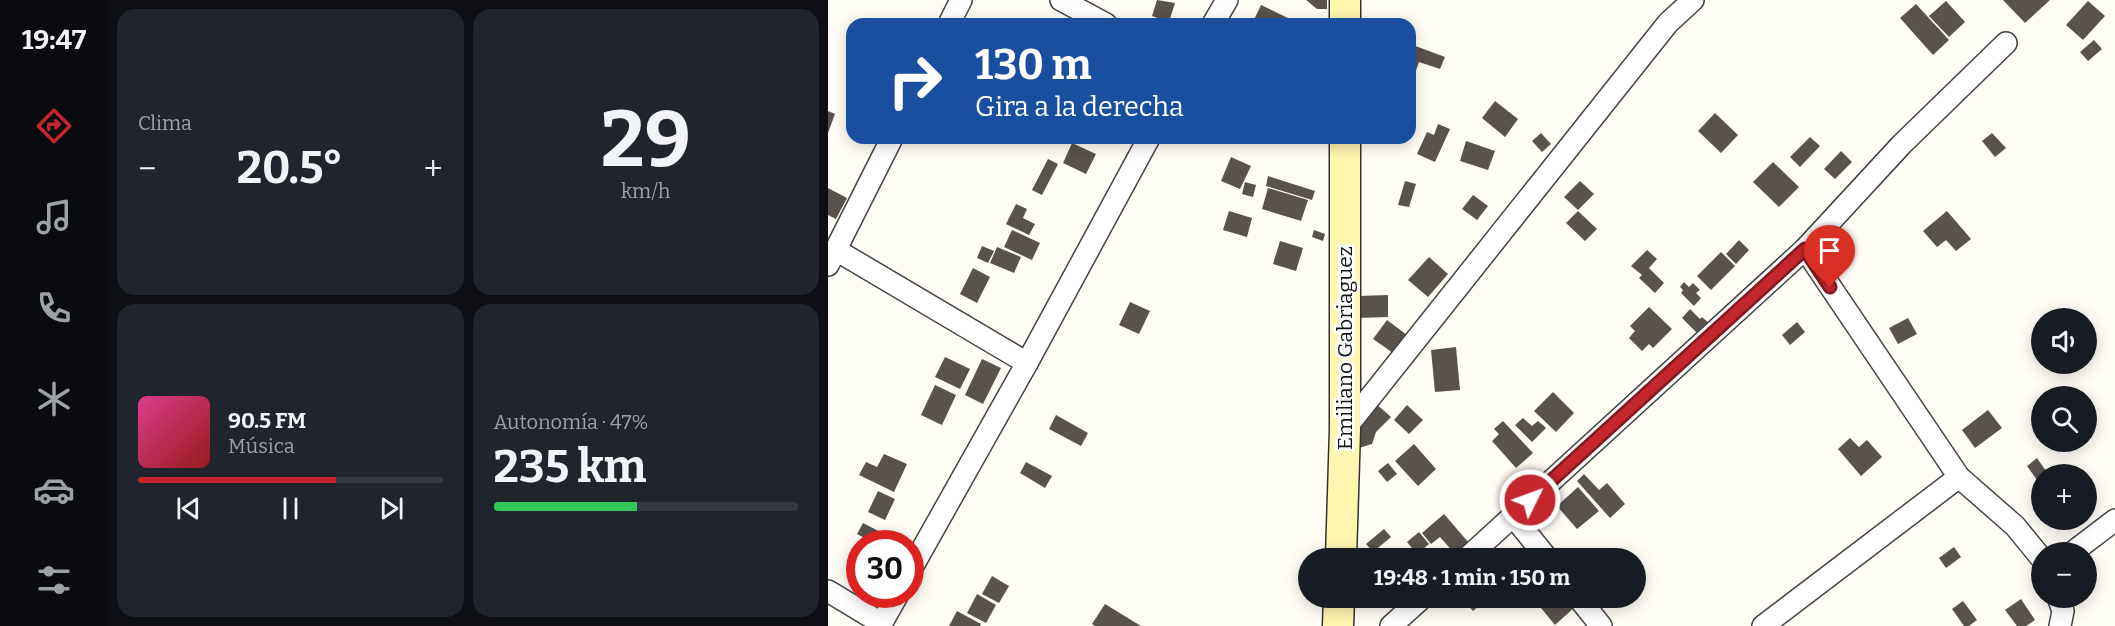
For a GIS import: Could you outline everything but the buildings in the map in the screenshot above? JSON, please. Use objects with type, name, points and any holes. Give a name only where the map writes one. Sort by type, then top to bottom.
[{"type":"main road","points":[[1345,0],[1345,18]]},
{"type":"main road","name":"Emiliano Gabriaguez","points":[[1341,548],[1345,429],[1345,144]]},
{"type":"main road","points":[[1338,626],[1339,608]]},
{"type":"street","points":[[952,18],[961,0]]},
{"type":"street","points":[[1061,0],[1095,18]]},
{"type":"street","points":[[1216,18],[1227,0]]},
{"type":"street","points":[[1345,429],[1668,23],[1693,0]]},
{"type":"street","points":[[1478,548],[1805,249],[1902,144],[2006,43]]},
{"type":"street","points":[[889,144],[832,257],[1027,363]]},
{"type":"street","points":[[924,546],[1146,144]]},
{"type":"street","points":[[1805,249],[1959,477],[2015,526],[2031,546]]},
{"type":"street","points":[[1763,626],[1959,477]]},
{"type":"street","points":[[1513,516],[1539,548]]},
{"type":"street","points":[[2086,542],[2115,520]]},
{"type":"street","points":[[828,591],[880,625],[890,608]]},
{"type":"street","points":[[1391,626],[1411,608]]},
{"type":"street","points":[[1587,608],[1601,626]]},
{"type":"street","points":[[2060,626],[2062,608]]},
{"type":"route","points":[[1530,500],[1805,249],[1830,287]]}]
